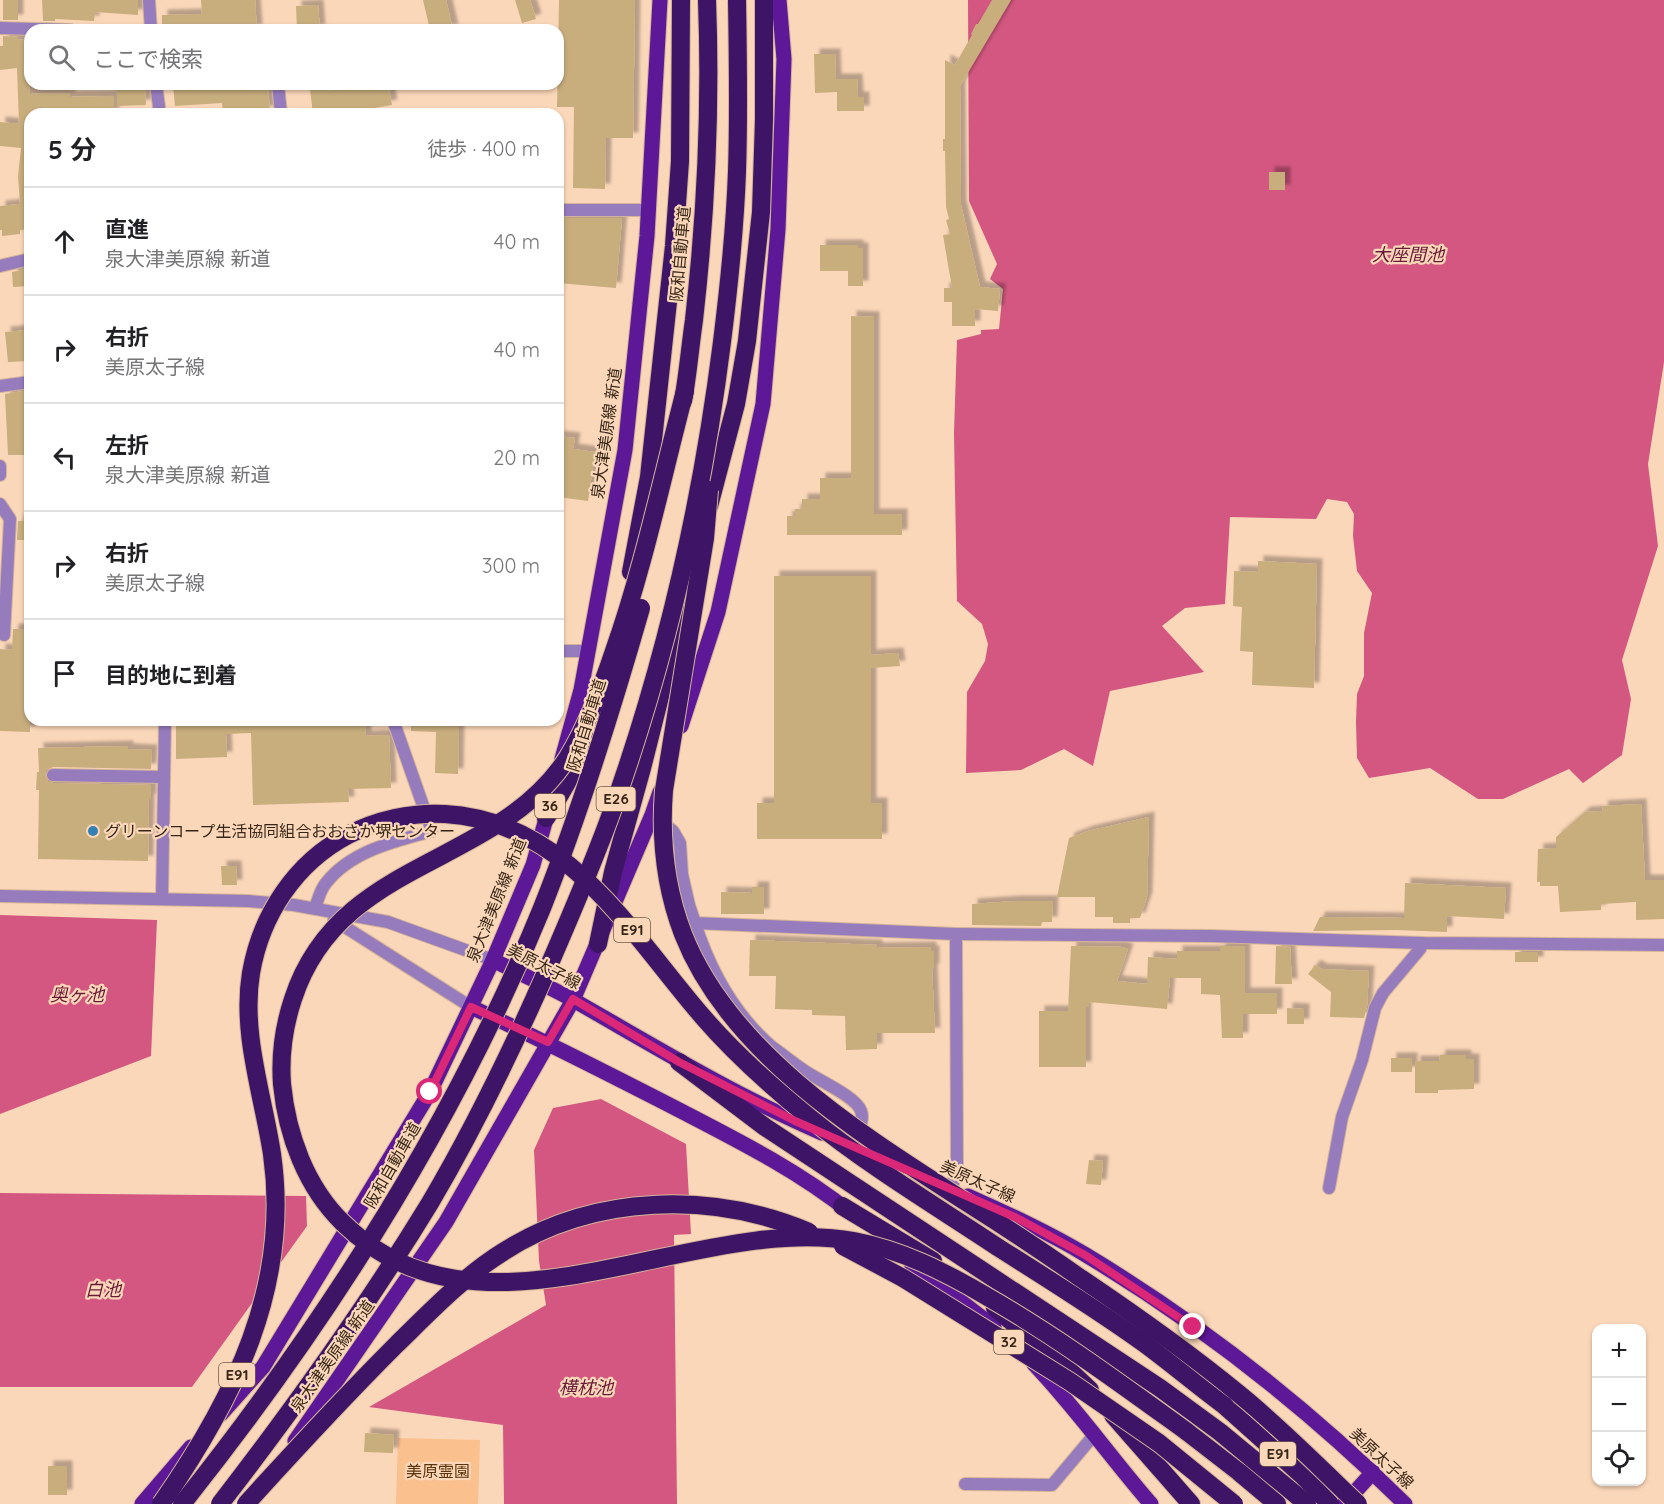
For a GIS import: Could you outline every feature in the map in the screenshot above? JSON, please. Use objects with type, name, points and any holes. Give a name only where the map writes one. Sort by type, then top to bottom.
[{"type":"highway","points":[[546,818],[577,767],[596,725],[610,680],[649,477],[674,246],[680,161],[681,0]]},
{"type":"highway","name":"阪和自動車道","points":[[182,1504],[256,1408],[354,1267],[410,1175],[453,1097],[502,997],[541,909],[578,813],[613,705],[648,581],[666,499],[685,391],[699,277],[706,174],[707,0]]},
{"type":"highway","name":"E26","points":[[220,1504],[278,1430],[330,1356],[431,1201],[485,1104],[531,1008],[572,914],[613,809],[672,609],[696,507],[715,394],[729,285],[737,175],[737,0]]},
{"type":"highway","points":[[598,944],[613,872],[642,768],[742,373],[761,212],[764,0]]},
{"type":"highway","name":"E91","points":[[685,391],[627,615],[592,710],[566,760],[550,780],[517,810],[469,841],[392,882],[345,916],[320,944],[297,985],[284,1033],[282,1081],[291,1133],[300,1159],[326,1203],[342,1222],[361,1238],[408,1266],[433,1274],[470,1280],[557,1278],[711,1247],[789,1237],[824,1237],[854,1241],[909,1257],[959,1280],[1065,1345],[1204,1445],[1277,1504]]},
{"type":"highway","name":"E91","points":[[715,394],[705,538],[666,779],[662,819],[663,850],[674,907],[683,935],[701,969],[728,1012],[746,1035],[794,1079],[864,1135],[1008,1228],[1176,1344],[1250,1403],[1358,1504]]},
{"type":"highway","name":"E91","points":[[161,1504],[219,1412],[247,1355],[262,1311],[271,1272],[275,1231],[273,1160],[252,1044],[248,1008],[250,978],[260,939],[281,895],[300,870],[323,849],[377,822],[408,815],[436,813],[489,820],[515,830],[555,853],[600,894],[736,1053],[812,1119],[901,1184],[1142,1342],[1225,1406],[1303,1476],[1330,1504]]},
{"type":"highway","points":[[679,1062],[765,1126],[1160,1388],[1212,1426],[1307,1504]]},
{"type":"highway","points":[[246,1504],[306,1438],[449,1293],[503,1252],[562,1224],[593,1214],[627,1207],[696,1204],[732,1209],[804,1229],[846,1247],[903,1278],[1069,1381],[1159,1443],[1234,1504]]},
{"type":"highway","points":[[842,1206],[935,1263],[1001,1313],[1083,1382],[1191,1504]]},
{"type":"main road","name":"泉大津美原線 新道","points":[[142,1504],[263,1367],[430,1092],[493,960],[533,865],[581,690],[626,450],[648,210],[660,0]]},
{"type":"main road","name":"泉大津美原線 新道","points":[[252,1504],[446,1222],[573,999],[652,815],[718,612],[763,404],[778,229],[784,59],[779,0]]},
{"type":"main road","name":"美原太子線","points":[[493,960],[573,999],[679,1062],[795,1121],[1017,1218],[1085,1255],[1240,1360],[1320,1425],[1405,1504]]},
{"type":"main road","name":"32","points":[[471,1007],[548,1042],[736,1140],[794,1173],[842,1206],[922,1272],[983,1318],[1034,1365],[1067,1400],[1151,1504]]},
{"type":"main road","points":[[1344,1504],[1373,1472]]},
{"type":"street","points":[[149,0],[151,24]]},
{"type":"street","points":[[0,28],[24,29]]},
{"type":"street","points":[[157,90],[159,108]]},
{"type":"street","points":[[279,90],[280,108]]},
{"type":"street","points":[[564,210],[648,210]]},
{"type":"street","points":[[0,266],[24,260]]},
{"type":"street","points":[[0,386],[24,383]]},
{"type":"street","points":[[0,466],[0,475]]},
{"type":"street","points":[[0,504],[10,519],[4,635]]},
{"type":"street","points":[[564,651],[588,651]]},
{"type":"street","points":[[162,899],[165,726]]},
{"type":"street","points":[[315,908],[324,885],[340,867],[392,842],[432,831],[395,726]]},
{"type":"street","points":[[53,775],[164,777]]},
{"type":"street","points":[[652,815],[673,831],[680,843],[682,874],[689,905],[703,949],[717,977],[746,1019],[771,1046],[802,1069],[854,1101],[861,1110],[862,1120],[852,1145]]},
{"type":"street","points":[[0,896],[248,901],[315,908],[388,922],[493,960]]},
{"type":"street","points":[[315,908],[471,1007]]},
{"type":"street","points":[[695,923],[956,934],[1211,936],[1422,943],[1664,945]]},
{"type":"street","points":[[952,1188],[957,1165],[956,934]]},
{"type":"street","points":[[1329,1188],[1342,1117],[1362,1060],[1375,1008],[1383,993],[1420,949],[1422,943]]},
{"type":"street","points":[[965,1484],[1052,1485],[1094,1435]]},
{"type":"green space","name":"美原霊園","points":[[398,1438],[480,1440],[478,1504],[396,1504]]},
{"type":"water","name":"大座間池","points":[[968,0],[1664,0],[1664,362],[1648,464],[1658,546],[1622,660],[1631,699],[1622,755],[1583,783],[1569,769],[1503,799],[1478,799],[1430,768],[1369,778],[1357,758],[1356,722],[1357,694],[1364,676],[1364,633],[1372,593],[1357,571],[1353,536],[1354,514],[1347,502],[1327,499],[1316,519],[1230,517],[1225,604],[1185,608],[1162,626],[1204,672],[1110,691],[1093,766],[1064,749],[1021,770],[966,773],[967,692],[985,661],[988,644],[982,624],[957,601],[954,433],[957,340],[981,334],[981,330],[999,329],[1003,289],[990,279],[997,264],[969,201]]},
{"type":"water","name":"奥ヶ池","points":[[0,915],[157,920],[151,1056],[0,1114]]},
{"type":"water","name":"横枕池","points":[[601,1099],[686,1144],[691,1234],[674,1235],[677,1504],[504,1504],[503,1425],[369,1407],[546,1305],[539,1261],[534,1150],[553,1108]]},
{"type":"water","name":"白池","points":[[0,1193],[306,1196],[307,1226],[192,1387],[0,1387]]},
{"type":"building","points":[[3,0],[18,0],[18,20],[3,20]]},
{"type":"building","points":[[42,0],[138,0],[138,15],[95,12],[94,21],[55,19],[55,21],[43,21]]},
{"type":"building","points":[[201,0],[255,0],[257,24],[162,24],[162,15],[202,14]]},
{"type":"building","points":[[423,0],[446,0],[452,24],[429,24]]},
{"type":"building","points":[[515,0],[530,0],[536,19],[522,23]]},
{"type":"building","points":[[559,0],[635,0],[633,138],[606,138],[605,189],[573,188],[574,107],[557,107],[557,90],[564,90],[564,24],[559,24]]},
{"type":"building","points":[[992,0],[1011,0],[960,86],[961,205],[980,287],[1000,289],[998,311],[975,309],[975,326],[952,326],[952,302],[944,302],[944,288],[952,288],[943,235],[950,234],[946,220],[949,219],[946,207],[945,151],[943,151],[945,60],[955,65],[976,24]]},
{"type":"building","points":[[318,5],[320,24],[297,24],[296,6]]},
{"type":"building","points":[[3,36],[24,39],[24,90],[30,90],[30,94],[70,93],[70,97],[114,96],[114,108],[24,108],[24,230],[20,230],[20,234],[2,236],[0,206],[20,204],[18,176],[21,148],[0,146],[0,122],[19,124],[17,68],[0,70],[0,46],[3,46]]},
{"type":"building","points":[[814,54],[835,54],[836,79],[857,79],[858,97],[864,97],[864,111],[837,111],[837,92],[815,93]]},
{"type":"building","points":[[117,90],[145,90],[146,105],[117,106]]},
{"type":"building","points":[[173,90],[268,90],[270,108],[223,108],[222,103],[175,106]]},
{"type":"building","points":[[310,90],[389,90],[392,105],[374,108],[312,108]]},
{"type":"building","points":[[1269,172],[1285,172],[1285,190],[1269,190]]},
{"type":"building","points":[[564,218],[622,218],[616,288],[564,284]]},
{"type":"building","points":[[820,245],[858,245],[858,248],[863,248],[863,286],[848,286],[848,271],[820,271]]},
{"type":"building","points":[[24,269],[24,286],[13,287],[12,272]]},
{"type":"building","points":[[851,316],[874,317],[874,514],[902,514],[902,535],[787,535],[787,516],[795,516],[795,509],[802,509],[802,499],[820,499],[820,478],[851,478]]},
{"type":"building","points":[[24,330],[24,361],[8,362],[5,332]]},
{"type":"building","points":[[24,391],[24,455],[8,455],[5,394]]},
{"type":"building","points":[[564,437],[575,438],[573,449],[595,452],[588,501],[564,498]]},
{"type":"building","points":[[18,521],[24,521],[24,540],[17,540]]},
{"type":"building","points":[[1258,561],[1317,564],[1314,688],[1252,685],[1253,652],[1240,651],[1242,607],[1233,606],[1234,571],[1258,572]]},
{"type":"building","points":[[774,576],[871,576],[871,655],[898,653],[900,666],[871,668],[871,803],[882,803],[882,839],[757,839],[757,803],[774,803]]},
{"type":"building","points":[[13,629],[24,629],[24,726],[30,726],[30,732],[0,731],[0,649],[12,650]]},
{"type":"building","points":[[176,726],[365,726],[366,736],[389,735],[391,788],[348,789],[349,802],[253,805],[251,733],[226,734],[227,757],[176,759]]},
{"type":"building","points":[[411,726],[459,726],[458,774],[435,773],[436,732],[411,731]]},
{"type":"building","points":[[128,746],[128,749],[152,750],[151,769],[53,767],[46,770],[45,775],[48,782],[53,783],[151,785],[148,861],[38,859],[39,790],[36,790],[37,772],[39,772],[38,748]]},
{"type":"building","points":[[1641,804],[1645,880],[1664,880],[1664,919],[1636,920],[1636,902],[1601,904],[1601,910],[1560,912],[1558,886],[1540,886],[1540,882],[1537,882],[1538,849],[1556,848],[1556,837],[1585,812],[1603,811],[1602,806]]},
{"type":"building","points":[[1149,817],[1147,897],[1140,918],[1130,918],[1130,923],[1113,923],[1113,917],[1095,917],[1095,897],[1057,897],[1069,838],[1088,831]]},
{"type":"building","points":[[221,866],[236,866],[237,885],[222,885]]},
{"type":"building","points":[[1405,883],[1506,888],[1504,919],[1447,916],[1447,932],[1313,931],[1320,917],[1404,918]]},
{"type":"building","points":[[752,887],[764,887],[764,914],[721,914],[721,892],[752,893]]},
{"type":"building","points":[[1053,901],[1052,922],[1042,922],[1041,926],[972,925],[972,904]]},
{"type":"building","points":[[750,940],[877,945],[877,948],[931,947],[931,951],[934,951],[934,969],[932,969],[935,1033],[877,1033],[877,1049],[846,1050],[845,1016],[812,1015],[812,1010],[775,1009],[776,976],[749,976]]},
{"type":"building","points":[[1071,946],[1128,949],[1117,981],[1147,984],[1148,957],[1177,959],[1177,951],[1220,951],[1220,946],[1245,946],[1245,993],[1277,993],[1277,1014],[1243,1014],[1243,1038],[1222,1038],[1220,995],[1201,994],[1201,978],[1170,978],[1167,1009],[1089,1002],[1089,1007],[1086,1007],[1086,1067],[1039,1067],[1039,1011],[1068,1011]]},
{"type":"building","points":[[1276,946],[1290,947],[1292,984],[1275,984]]},
{"type":"building","points":[[1515,952],[1538,952],[1538,962],[1515,962]]},
{"type":"building","points":[[1315,965],[1322,969],[1369,971],[1364,1018],[1330,1017],[1331,992],[1308,974]]},
{"type":"building","points":[[1287,1008],[1304,1009],[1304,1024],[1287,1024]]},
{"type":"building","points":[[1440,1055],[1466,1055],[1466,1059],[1474,1059],[1474,1089],[1415,1093],[1415,1061],[1439,1061]]},
{"type":"building","points":[[1391,1058],[1412,1058],[1412,1072],[1391,1072]]},
{"type":"building","points":[[1089,1160],[1103,1161],[1101,1185],[1086,1184]]},
{"type":"building","points":[[365,1433],[394,1435],[393,1453],[364,1452]]},
{"type":"building","points":[[48,1466],[67,1466],[67,1495],[48,1495]]},
{"type":"place","name":"グリーンコープ生活協同組合おおさか堺センター","points":[[93,831]]},
{"type":"route","points":[[430,1092],[471,1007],[548,1042],[573,999],[679,1062],[795,1121],[1017,1218],[1085,1255],[1193,1327]]}]
